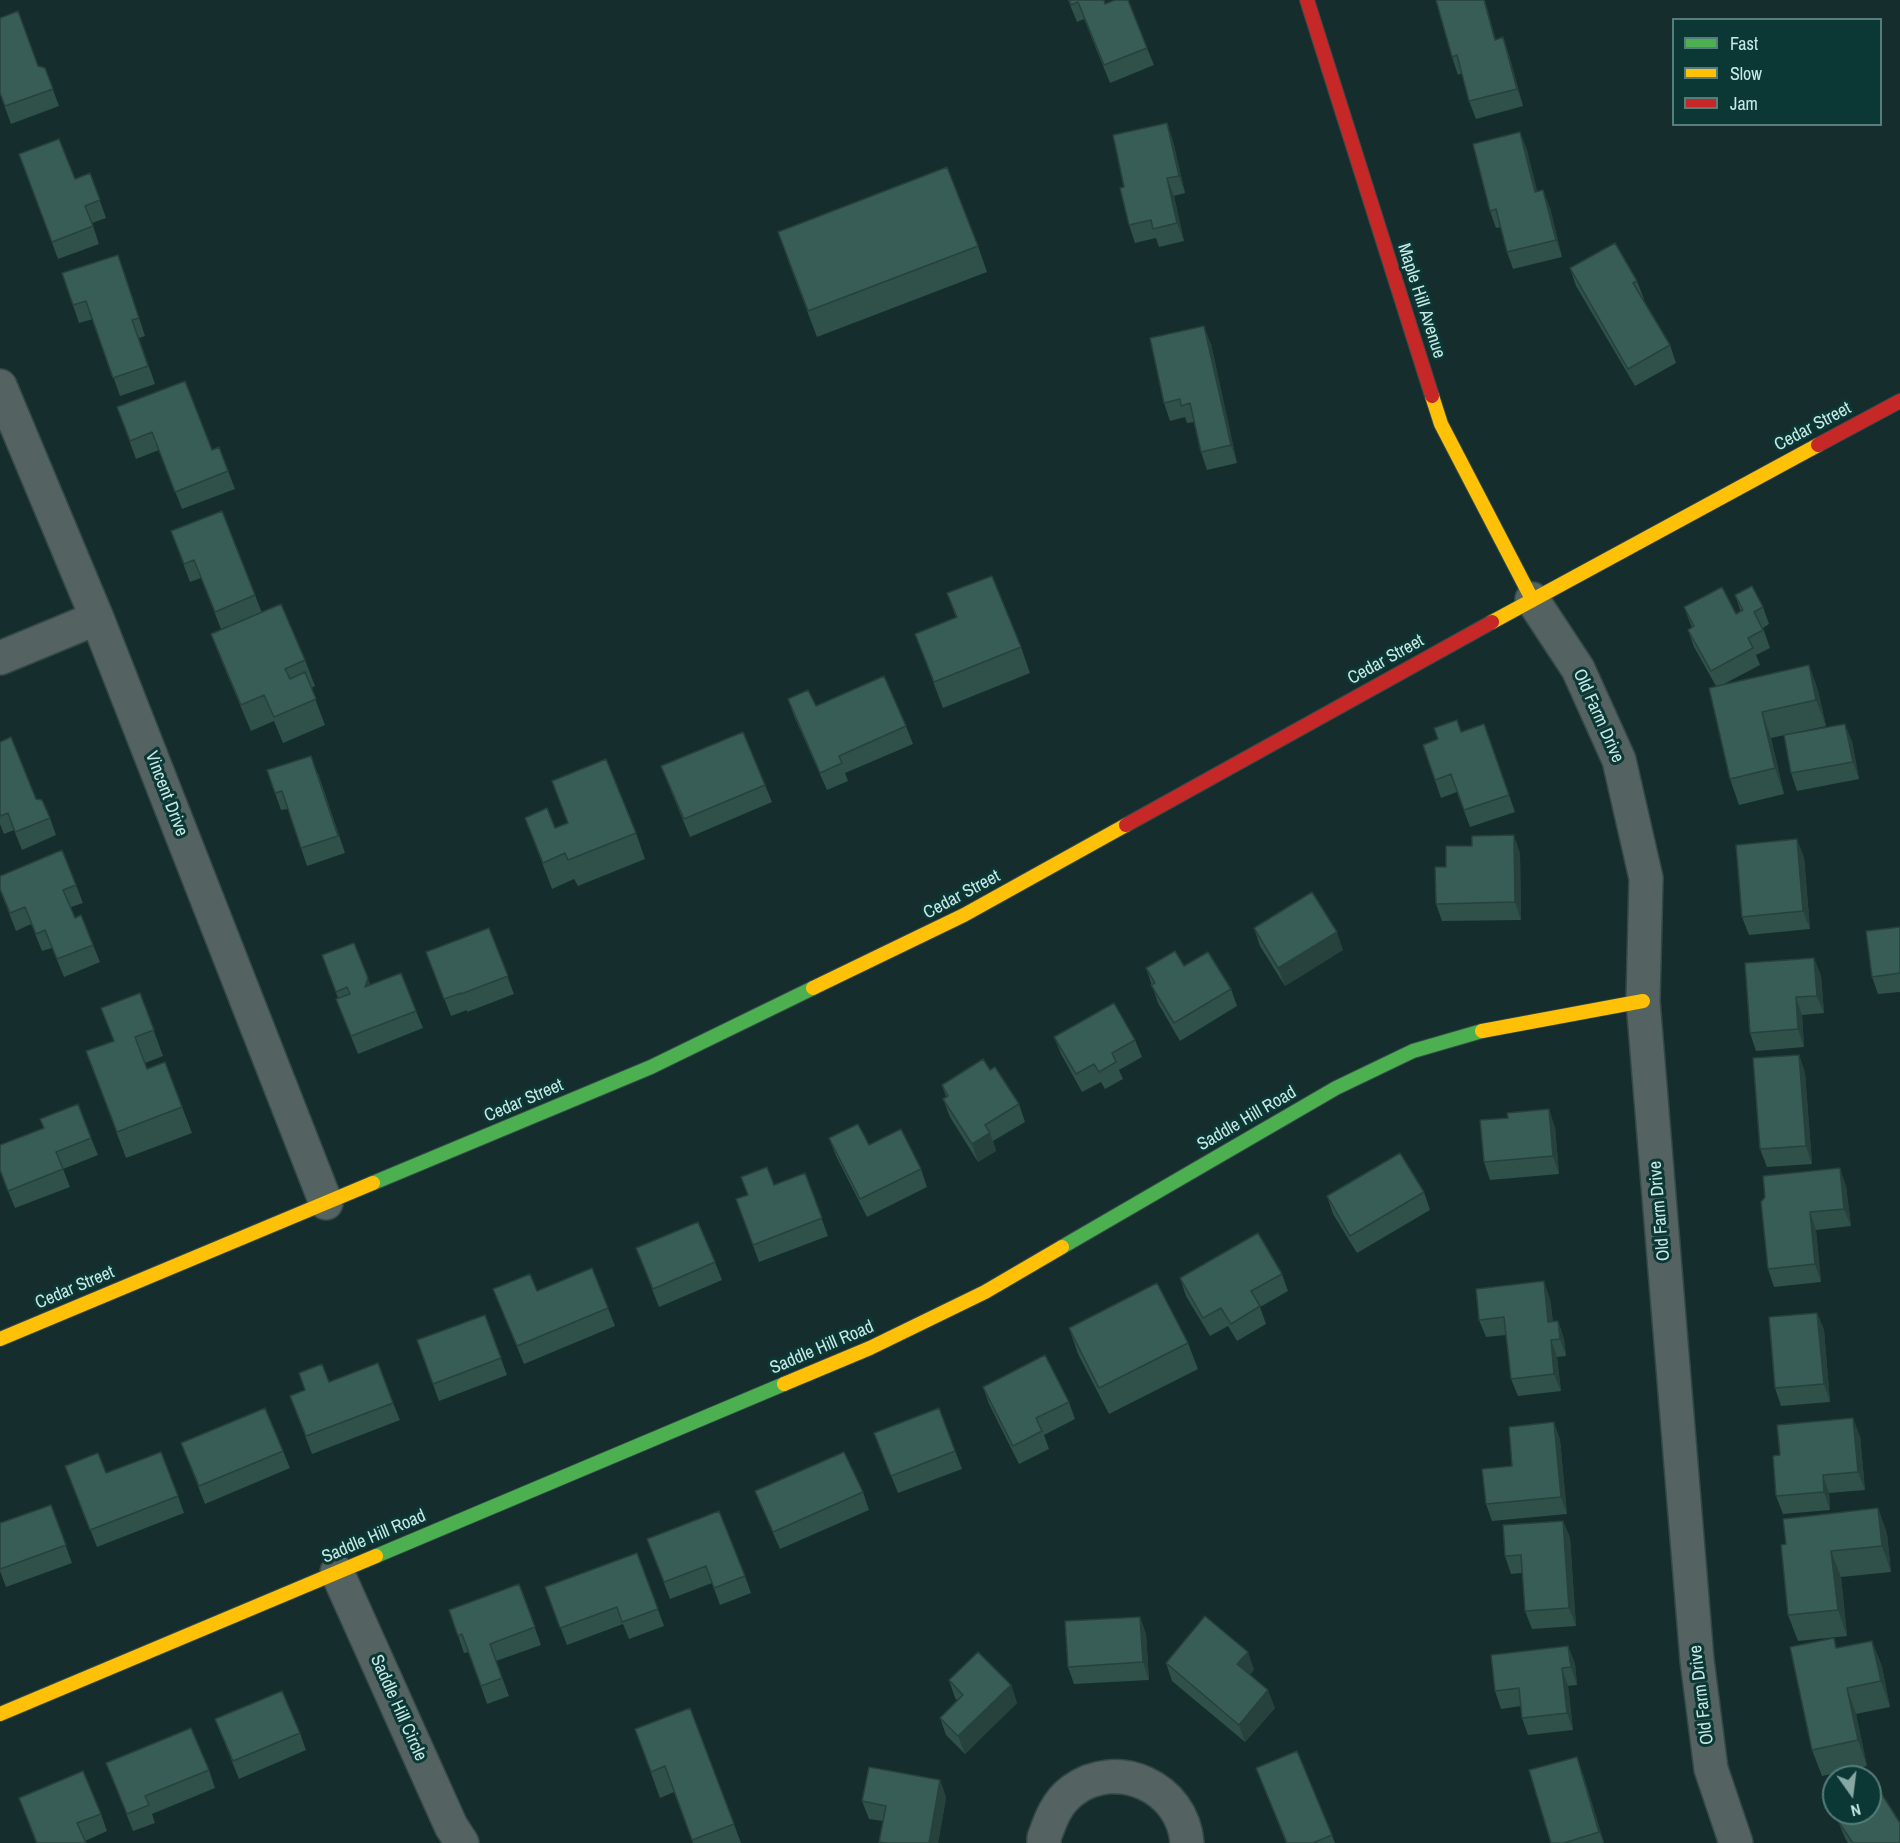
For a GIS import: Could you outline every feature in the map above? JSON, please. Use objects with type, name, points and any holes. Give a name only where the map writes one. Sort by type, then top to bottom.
[{"type":"street","name":"Maple Hill Avenue","points":[[1307,0],[1441,424],[1532,599]]},
{"type":"street","name":"Vincent Drive","points":[[0,386],[97,618],[326,1203]]},
{"type":"street","name":"Cedar Street","points":[[0,1339],[651,1067],[964,915],[1532,599],[1900,400]]},
{"type":"street","name":"Old Farm Drive","points":[[1532,599],[1578,669],[1619,760],[1646,878],[1643,1001],[1697,1660],[1711,1769],[1737,1843]]},
{"type":"street","points":[[0,658],[97,618]]},
{"type":"street","name":"Saddle Hill Road","points":[[0,1714],[870,1348],[985,1292],[1336,1088],[1413,1051],[1480,1031],[1643,1001]]},
{"type":"street","name":"Saddle Hill Circle","points":[[337,1572],[451,1826],[462,1843]]},
{"type":"street","points":[[1044,1843],[1053,1812],[1072,1791],[1097,1778],[1125,1776],[1152,1786],[1173,1804],[1186,1829],[1187,1843]]},
{"type":"building","points":[[1069,0],[1104,0],[1105,4],[1115,0],[1128,0],[1147,48],[1104,65],[1078,2],[1071,5]]},
{"type":"building","points":[[1436,0],[1484,0],[1495,40],[1503,37],[1517,89],[1469,101],[1457,55],[1452,57]]},
{"type":"building","points":[[18,11],[38,66],[45,68],[53,89],[5,106],[0,93],[0,18]]},
{"type":"building","points":[[1167,123],[1179,176],[1167,178],[1177,223],[1153,229],[1151,220],[1129,225],[1120,188],[1124,187],[1113,135]]},
{"type":"building","points":[[1520,132],[1535,192],[1543,190],[1556,240],[1507,252],[1496,209],[1490,211],[1473,144]]},
{"type":"building","points":[[59,139],[75,179],[90,173],[100,200],[85,206],[93,226],[52,242],[19,154]]},
{"type":"building","points":[[947,167],[978,246],[808,311],[778,232]]},
{"type":"building","points":[[1615,243],[1637,281],[1633,283],[1670,345],[1628,369],[1570,268]]},
{"type":"building","points":[[118,255],[139,318],[132,320],[148,366],[113,378],[86,301],[73,305],[62,273]]},
{"type":"building","points":[[1204,326],[1231,445],[1201,452],[1190,403],[1181,406],[1180,399],[1164,403],[1150,338]]},
{"type":"building","points":[[185,381],[212,450],[219,447],[228,471],[175,492],[152,432],[130,441],[117,407]]},
{"type":"building","points":[[222,511],[255,595],[215,612],[194,560],[184,564],[171,531]]},
{"type":"building","points":[[992,576],[1021,647],[934,682],[915,634],[957,617],[947,593]]},
{"type":"building","points":[[1752,586],[1763,607],[1754,612],[1763,630],[1748,638],[1753,648],[1711,671],[1688,630],[1694,626],[1684,607],[1722,587],[1736,614],[1743,610],[1735,595]]},
{"type":"building","points":[[281,604],[305,660],[285,669],[290,679],[305,672],[316,699],[274,717],[264,695],[241,705],[211,634]]},
{"type":"building","points":[[1809,665],[1816,700],[1762,712],[1775,768],[1730,779],[1709,688]]},
{"type":"building","points":[[884,676],[906,726],[839,756],[842,763],[820,773],[788,699],[808,690],[816,706]]},
{"type":"building","points":[[1457,720],[1461,732],[1484,724],[1509,795],[1464,810],[1451,774],[1435,780],[1423,745],[1438,739],[1434,728]]},
{"type":"building","points":[[1845,724],[1853,762],[1791,773],[1784,735]]},
{"type":"building","points":[[743,732],[765,785],[684,819],[661,766]]},
{"type":"building","points":[[11,737],[36,799],[42,800],[50,818],[15,832],[8,813],[0,816],[0,742]]},
{"type":"building","points":[[311,756],[338,836],[301,848],[282,791],[275,793],[267,770]]},
{"type":"building","points":[[606,759],[636,833],[568,860],[565,853],[543,863],[525,818],[547,808],[555,828],[568,823],[552,781]]},
{"type":"building","points":[[1514,835],[1515,902],[1436,904],[1435,867],[1446,867],[1446,846],[1472,846],[1472,836]]},
{"type":"building","points":[[1797,839],[1803,911],[1742,917],[1736,845]]},
{"type":"building","points":[[62,850],[76,885],[63,890],[75,918],[81,915],[93,945],[57,959],[45,930],[36,934],[25,907],[10,913],[0,889],[0,876]]},
{"type":"building","points":[[1312,892],[1337,932],[1278,968],[1254,928]]},
{"type":"building","points":[[1900,927],[1900,973],[1872,977],[1866,931]]},
{"type":"building","points":[[489,928],[508,976],[444,999],[426,952]]},
{"type":"building","points":[[354,943],[368,978],[365,987],[401,973],[416,1011],[351,1036],[336,999],[350,994],[347,987],[336,992],[322,955]]},
{"type":"building","points":[[1175,951],[1184,966],[1208,952],[1231,989],[1174,1023],[1151,985],[1155,983],[1146,968]]},
{"type":"building","points":[[1814,958],[1817,996],[1796,997],[1798,1029],[1750,1033],[1745,963]]},
{"type":"building","points":[[140,993],[154,1030],[135,1037],[147,1069],[165,1062],[182,1107],[117,1132],[86,1051],[114,1041],[101,1008]]},
{"type":"building","points":[[1114,1003],[1135,1040],[1112,1053],[1116,1062],[1099,1072],[1094,1064],[1076,1074],[1054,1037]]},
{"type":"building","points":[[1799,1055],[1806,1146],[1760,1149],[1753,1058]]},
{"type":"building","points":[[983,1059],[990,1070],[995,1067],[1019,1104],[985,1125],[990,1133],[972,1144],[943,1099],[948,1096],[942,1085]]},
{"type":"building","points":[[78,1104],[91,1138],[56,1152],[63,1169],[8,1191],[0,1170],[0,1145],[44,1128],[40,1119]]},
{"type":"building","points":[[1549,1109],[1553,1156],[1484,1162],[1480,1120],[1508,1118],[1507,1113]]},
{"type":"building","points":[[858,1124],[869,1145],[901,1129],[921,1169],[860,1199],[829,1138]]},
{"type":"building","points":[[1400,1153],[1424,1192],[1350,1236],[1327,1196]]},
{"type":"building","points":[[767,1167],[774,1185],[805,1173],[822,1218],[753,1245],[736,1199],[748,1195],[741,1177]]},
{"type":"building","points":[[1840,1168],[1844,1209],[1810,1212],[1815,1264],[1768,1269],[1761,1202],[1765,1197],[1763,1176]]},
{"type":"building","points":[[698,1222],[715,1262],[653,1289],[636,1248]]},
{"type":"building","points":[[1258,1233],[1282,1274],[1251,1291],[1260,1306],[1231,1324],[1221,1308],[1203,1318],[1180,1278]]},
{"type":"building","points":[[592,1268],[608,1308],[517,1346],[493,1289],[530,1274],[537,1291]]},
{"type":"building","points":[[1544,1281],[1548,1322],[1558,1321],[1560,1339],[1551,1340],[1554,1374],[1511,1379],[1504,1317],[1479,1320],[1476,1289]]},
{"type":"building","points":[[1157,1283],[1188,1343],[1099,1388],[1069,1328]]},
{"type":"building","points":[[1817,1313],[1824,1384],[1775,1388],[1769,1317]]},
{"type":"building","points":[[485,1315],[501,1358],[433,1384],[417,1340]]},
{"type":"building","points":[[1045,1355],[1069,1402],[1036,1418],[1042,1431],[1013,1446],[983,1387]]},
{"type":"building","points":[[378,1363],[393,1403],[306,1436],[290,1396],[305,1390],[299,1373],[322,1364],[329,1382]]},
{"type":"building","points":[[265,1408],[283,1451],[199,1486],[181,1443]]},
{"type":"building","points":[[939,1408],[955,1451],[891,1476],[874,1433]]},
{"type":"building","points":[[1853,1418],[1858,1472],[1823,1475],[1824,1492],[1776,1496],[1773,1456],[1780,1455],[1777,1425]]},
{"type":"building","points":[[1554,1422],[1561,1497],[1486,1504],[1482,1469],[1512,1466],[1509,1427]]},
{"type":"building","points":[[161,1452],[178,1496],[90,1530],[65,1466],[98,1453],[106,1473]]},
{"type":"building","points":[[844,1452],[863,1492],[773,1532],[755,1491]]},
{"type":"building","points":[[51,1505],[66,1545],[0,1569],[0,1523]]},
{"type":"building","points":[[1878,1508],[1882,1546],[1831,1551],[1838,1610],[1788,1615],[1781,1545],[1786,1544],[1783,1519]]},
{"type":"building","points":[[719,1511],[745,1576],[714,1588],[706,1566],[664,1582],[647,1539]]},
{"type":"building","points":[[1563,1521],[1569,1608],[1525,1611],[1521,1555],[1505,1556],[1503,1525]]},
{"type":"building","points":[[637,1553],[658,1609],[622,1622],[617,1607],[560,1628],[545,1587]]},
{"type":"building","points":[[519,1584],[535,1627],[490,1644],[502,1678],[481,1686],[462,1634],[458,1636],[449,1610]]},
{"type":"building","points":[[1205,1616],[1248,1652],[1237,1664],[1268,1690],[1239,1725],[1166,1663]]},
{"type":"building","points":[[1140,1617],[1143,1662],[1068,1667],[1065,1621]]},
{"type":"building","points":[[1834,1638],[1836,1648],[1872,1641],[1881,1681],[1847,1688],[1858,1740],[1812,1750],[1790,1647]]},
{"type":"building","points":[[1568,1646],[1571,1667],[1562,1668],[1567,1713],[1522,1718],[1519,1688],[1495,1691],[1491,1655]]},
{"type":"building","points":[[978,1652],[1011,1685],[958,1736],[940,1718],[963,1695],[949,1680]]},
{"type":"building","points":[[282,1691],[300,1733],[233,1761],[215,1719]]},
{"type":"building","points":[[690,1708],[734,1824],[692,1840],[665,1766],[651,1772],[635,1729]]},
{"type":"building","points":[[191,1728],[209,1770],[145,1796],[149,1805],[127,1814],[106,1763]]},
{"type":"building","points":[[1297,1751],[1332,1835],[1313,1843],[1287,1843],[1256,1768]]},
{"type":"building","points":[[1577,1757],[1599,1832],[1564,1843],[1551,1843],[1529,1770]]},
{"type":"building","points":[[869,1767],[940,1780],[929,1843],[879,1842],[886,1806],[862,1801]]},
{"type":"building","points":[[83,1771],[101,1814],[77,1823],[86,1843],[37,1843],[19,1798]]},
{"type":"building","points":[[1882,1795],[1900,1823],[1900,1843],[1853,1843],[1841,1825],[1882,1825]]},
{"type":"traffic: fast","points":[[373,1183],[651,1067],[813,988]]},
{"type":"traffic: fast","points":[[1062,1247],[1336,1088],[1413,1051],[1482,1031]]},
{"type":"traffic: fast","points":[[376,1556],[784,1384]]},
{"type":"traffic: slow","points":[[1432,396],[1441,424],[1532,599]]},
{"type":"traffic: slow","points":[[1492,622],[1818,445]]},
{"type":"traffic: slow","points":[[813,988],[964,915],[1126,825]]},
{"type":"traffic: slow","points":[[1482,1031],[1643,1001]]},
{"type":"traffic: slow","points":[[0,1339],[373,1183]]},
{"type":"traffic: slow","points":[[784,1384],[870,1348],[985,1292],[1062,1247]]},
{"type":"traffic: slow","points":[[0,1714],[376,1556]]},
{"type":"traffic: jam","points":[[1307,0],[1432,396]]},
{"type":"traffic: jam","points":[[1818,445],[1900,401]]},
{"type":"traffic: jam","points":[[1126,825],[1492,622]]}]
